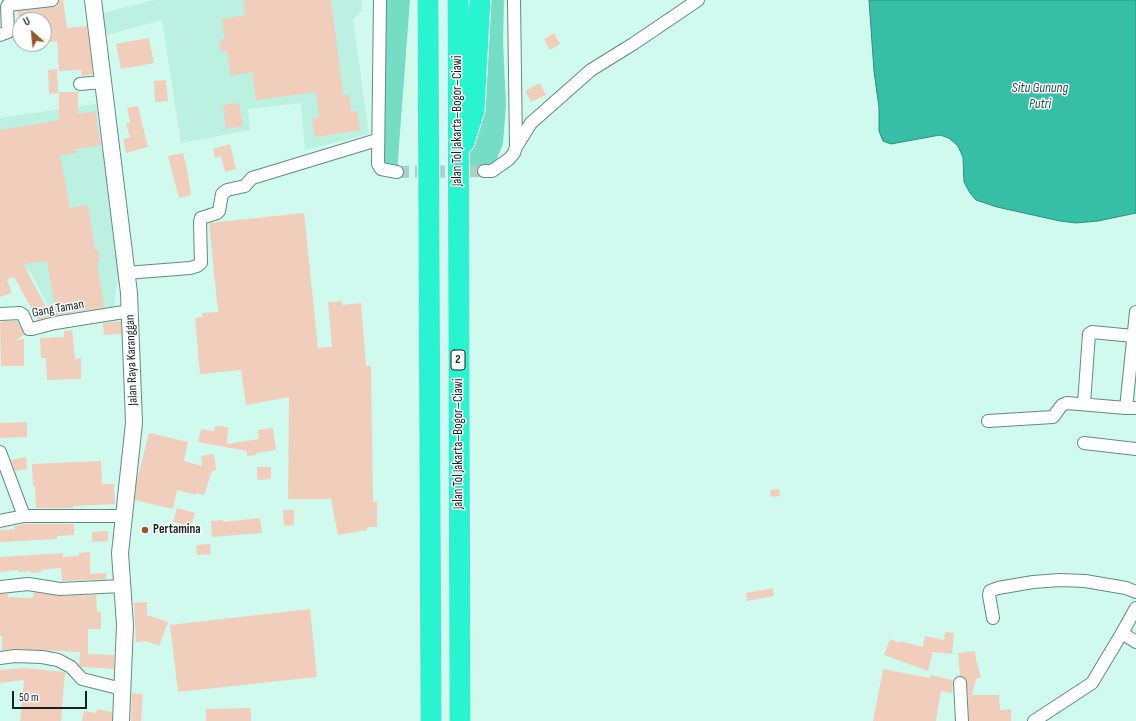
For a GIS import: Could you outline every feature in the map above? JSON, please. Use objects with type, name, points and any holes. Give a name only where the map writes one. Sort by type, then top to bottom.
[{"type":"highway","points":[[428,0],[431,721]]},
{"type":"highway","name":"Jalan Tol Jakarta–Bogor–Ciawi","points":[[458,0],[460,721]]},
{"type":"highway","points":[[458,165],[474,110],[480,0]]},
{"type":"street","points":[[0,35],[8,32],[8,5],[52,0]]},
{"type":"street","name":"Jalan Raya Karanggan","points":[[93,0],[130,311],[134,423],[120,554],[125,625],[121,721]]},
{"type":"street","points":[[380,0],[377,140],[378,164],[381,169],[397,172]]},
{"type":"street","points":[[514,0],[516,147]]},
{"type":"street","points":[[484,171],[492,171],[514,154],[516,147],[531,123],[591,70],[633,44],[698,0]]},
{"type":"street","points":[[80,84],[103,82]]},
{"type":"street","points":[[126,273],[190,268],[197,266],[201,263],[200,222],[202,218],[219,211],[222,194],[226,190],[245,186],[252,178],[377,140]]},
{"type":"street","name":"Gang Taman","points":[[0,314],[20,312],[23,315],[29,329],[32,329],[55,323],[130,311]]},
{"type":"street","points":[[988,421],[1053,417],[1064,404],[1131,408],[1133,336],[1136,312]]},
{"type":"street","points":[[1084,404],[1088,337],[1090,332],[1133,336]]},
{"type":"street","points":[[1084,443],[1136,449]]},
{"type":"street","points":[[0,452],[24,516]]},
{"type":"street","points":[[0,521],[24,516],[125,516]]},
{"type":"street","points":[[993,618],[989,595],[990,591],[998,588],[1033,582],[1060,580],[1085,581],[1126,588],[1136,592]]},
{"type":"street","points":[[0,587],[28,584],[60,589],[122,586]]},
{"type":"street","points":[[1034,721],[1092,683],[1136,608]]},
{"type":"street","points":[[1122,633],[1136,642]]},
{"type":"street","points":[[0,658],[15,656],[42,657],[58,660],[71,667],[82,679],[122,689]]},
{"type":"street","points":[[960,683],[962,721]]},
{"type":"shaded area","points":[[155,0],[362,0],[362,11],[353,20],[369,134],[305,150],[301,103],[248,109],[250,130],[181,143],[162,20],[107,35],[102,13]]},
{"type":"shaded area","points":[[380,0],[410,0],[397,172],[381,169]]},
{"type":"shaded area","points":[[458,0],[504,0],[503,42],[506,105],[503,144],[492,171],[458,171]]},
{"type":"shaded area","points":[[96,104],[102,149],[109,185],[120,277],[116,287],[114,308],[56,320],[29,270],[0,279],[0,118]]},
{"type":"water","name":"Situ Gunung Putri","points":[[869,0],[1136,0],[1136,213],[1098,221],[1076,223],[1060,221],[997,207],[976,200],[970,193],[964,182],[963,157],[958,146],[949,138],[940,135],[891,144],[883,141],[879,131],[879,108],[874,71]]},
{"type":"building","points":[[59,0],[63,0],[67,28],[87,26],[93,74],[82,76],[81,70],[59,71],[57,41],[52,42],[52,12],[18,12],[57,6]]},
{"type":"building","points":[[243,0],[331,0],[343,95],[349,95],[351,112],[357,111],[360,130],[315,137],[312,119],[319,117],[316,92],[256,100],[252,72],[231,76],[227,51],[221,52],[219,40],[225,39],[222,19],[245,15]]},
{"type":"building","points":[[554,33],[560,44],[550,50],[544,39]]},
{"type":"building","points":[[149,38],[154,63],[121,69],[116,44]]},
{"type":"building","points":[[57,69],[58,93],[49,94],[48,70]]},
{"type":"building","points":[[166,80],[168,101],[155,102],[154,81]]},
{"type":"building","points":[[540,83],[546,95],[531,102],[525,91]]},
{"type":"building","points":[[59,92],[78,92],[78,114],[95,111],[101,145],[76,149],[76,153],[60,155],[70,208],[88,205],[95,250],[98,249],[100,262],[97,262],[104,307],[56,315],[47,261],[23,264],[51,316],[38,320],[14,277],[7,280],[12,293],[0,297],[0,130],[59,120]]},
{"type":"building","points":[[239,103],[243,126],[226,129],[223,105]]},
{"type":"building","points":[[138,106],[148,147],[126,153],[123,139],[130,137],[126,124],[130,123],[127,108]]},
{"type":"building","points":[[230,144],[236,169],[225,172],[221,156],[215,158],[213,149]]},
{"type":"building","points":[[183,153],[191,195],[179,198],[168,156]]},
{"type":"building","points":[[304,213],[318,348],[332,347],[328,302],[342,301],[342,305],[361,303],[366,366],[371,366],[373,502],[377,502],[377,527],[367,527],[367,530],[338,535],[331,499],[288,499],[289,397],[246,405],[241,370],[200,374],[195,318],[203,317],[202,313],[218,312],[209,223]]},
{"type":"building","points":[[4,321],[17,321],[24,335],[16,340],[24,339],[24,366],[1,366],[0,323]]},
{"type":"building","points":[[121,321],[121,334],[104,335],[103,323]]},
{"type":"building","points":[[72,330],[75,359],[81,358],[81,379],[47,380],[46,358],[41,358],[40,338],[64,337],[64,331]]},
{"type":"building","points":[[27,422],[27,437],[0,438],[0,423]]},
{"type":"building","points":[[215,426],[228,427],[227,444],[259,439],[258,430],[273,428],[276,450],[247,456],[247,451],[198,442],[201,429],[214,431]]},
{"type":"building","points":[[149,433],[188,442],[184,461],[202,466],[201,456],[214,454],[216,470],[212,471],[204,495],[196,493],[196,495],[177,490],[173,509],[135,500],[137,480]]},
{"type":"building","points":[[26,457],[27,469],[15,471],[11,460]]},
{"type":"building","points":[[101,461],[102,484],[114,484],[115,504],[73,506],[73,508],[36,508],[32,464]]},
{"type":"building","points":[[257,467],[271,467],[271,479],[257,480]]},
{"type":"building","points":[[779,489],[780,496],[771,497],[770,490]]},
{"type":"building","points":[[177,508],[195,513],[191,526],[173,522]]},
{"type":"building","points":[[283,510],[294,510],[294,525],[284,526]]},
{"type":"building","points":[[260,518],[262,533],[212,537],[211,521],[223,520],[223,522]]},
{"type":"building","points":[[25,524],[74,524],[74,535],[57,536],[57,539],[0,542],[0,530],[15,529],[14,526]]},
{"type":"building","points":[[108,531],[108,541],[92,542],[92,532]]},
{"type":"building","points":[[210,544],[211,554],[197,555],[196,545]]},
{"type":"building","points":[[90,552],[90,574],[106,573],[106,579],[62,581],[61,568],[41,570],[41,572],[31,573],[31,571],[18,572],[18,570],[0,572],[0,557],[63,553],[63,557],[79,556],[79,553]]},
{"type":"building","points":[[773,588],[774,596],[747,601],[746,593]]},
{"type":"building","points":[[34,592],[60,596],[96,595],[97,612],[101,612],[101,629],[88,629],[88,654],[114,655],[114,669],[81,667],[79,665],[80,652],[15,649],[2,650],[2,636],[0,636],[0,594],[8,594],[8,597],[33,598]]},
{"type":"building","points":[[147,602],[147,615],[168,622],[159,646],[146,641],[136,642],[134,603]]},
{"type":"building","points":[[310,609],[317,677],[178,692],[170,625]]},
{"type":"building","points":[[945,632],[954,633],[952,654],[933,652],[928,671],[884,655],[890,639],[900,643],[900,641],[923,647],[925,636],[944,640]]},
{"type":"building","points":[[975,651],[981,677],[976,679],[972,695],[999,695],[1000,710],[1011,709],[1011,721],[969,721],[968,696],[971,695],[968,695],[966,679],[960,676],[958,653]]},
{"type":"building","points":[[25,668],[65,672],[61,721],[20,721],[24,680],[0,683],[0,670]]},
{"type":"building","points":[[883,669],[930,678],[931,675],[953,680],[952,693],[941,691],[936,721],[873,721]]},
{"type":"building","points":[[132,693],[143,694],[141,721],[131,721]]},
{"type":"building","points":[[251,708],[251,721],[206,721],[206,709]]},
{"type":"building","points":[[97,709],[112,712],[112,721],[82,721],[84,711],[96,713]]},
{"type":"tunnel","points":[[397,172],[484,171]]},
{"type":"place","name":"Pertamina","points":[[145,530]]}]
